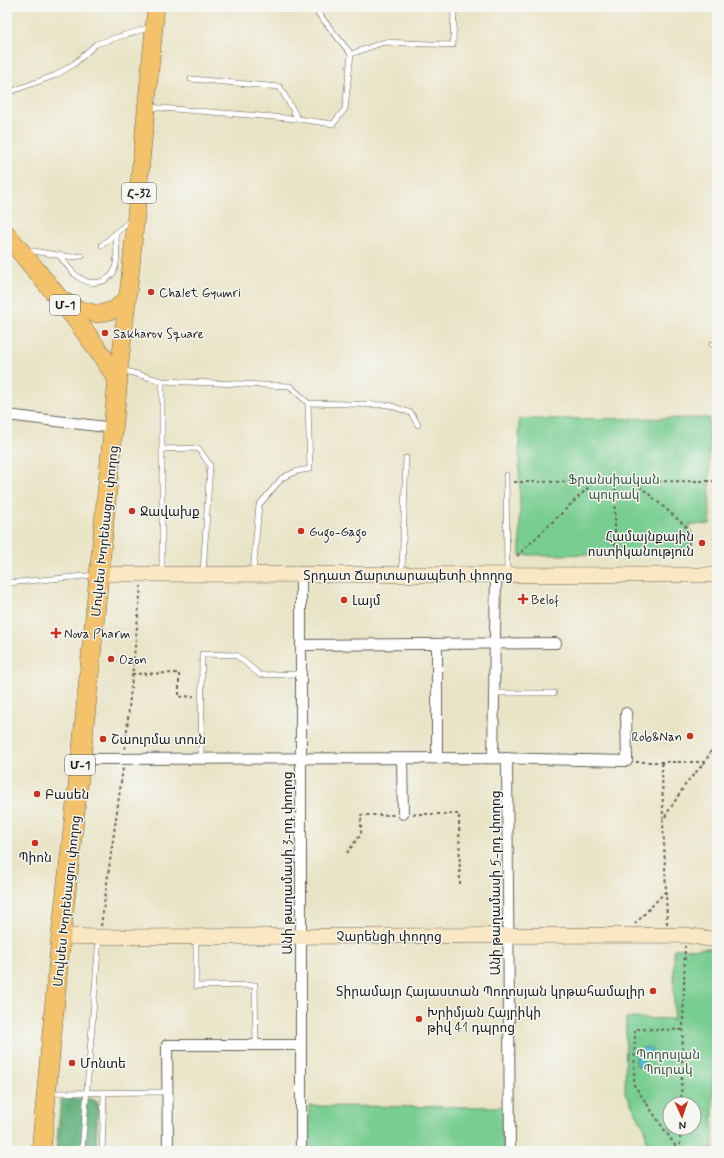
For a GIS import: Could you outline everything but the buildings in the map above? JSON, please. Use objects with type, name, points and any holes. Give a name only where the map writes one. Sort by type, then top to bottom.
[{"type":"highway","name":"Մ-1","points":[[13,242],[119,374]]},
{"type":"highway","name":"Մովսես Խորենացու փողոց","points":[[42,1151],[61,936],[81,759],[119,374]]},
{"type":"main road","name":"Մովսես Խորենացու փողոց","points":[[119,374],[156,7]]},
{"type":"main road","points":[[58,297],[78,309],[98,314],[114,310],[127,298]]},
{"type":"street","points":[[7,415],[114,428]]},
{"type":"street","name":"Տրդատ Ճարտարապետի փողոց","points":[[99,574],[717,575]]},
{"type":"street","name":"Անի թաղամասի 3-րդ փողոց","points":[[301,574],[301,1151]]},
{"type":"street","points":[[493,758],[495,644],[501,574]]},
{"type":"street","points":[[301,645],[556,643]]},
{"type":"street","points":[[437,644],[437,758]]},
{"type":"street","points":[[81,759],[507,758],[627,761],[626,713]]},
{"type":"street","name":"Անի թաղամասի 5-րդ փողոց","points":[[507,758],[510,1151]]},
{"type":"street","points":[[402,759],[403,814]]},
{"type":"street","name":"Չարենցի փողոց","points":[[61,936],[685,935],[717,940]]},
{"type":"street","points":[[168,1151],[167,1045],[301,1045]]},
{"type":"lane","points":[[351,54],[384,42],[453,45],[454,7]]},
{"type":"lane","points":[[147,107],[298,119],[333,124],[345,109],[351,54],[318,13]]},
{"type":"lane","points":[[7,93],[56,75],[74,64],[96,44],[153,26]]},
{"type":"lane","points":[[191,79],[280,87],[298,119]]},
{"type":"lane","points":[[102,245],[136,216]]},
{"type":"lane","points":[[59,255],[68,268],[78,277],[87,282],[106,280],[113,274],[116,261],[116,233]]},
{"type":"lane","points":[[13,242],[59,255],[71,257],[82,256]]},
{"type":"lane","points":[[119,374],[162,381],[290,386],[308,403],[389,405],[411,413],[418,425]]},
{"type":"lane","points":[[162,381],[162,574]]},
{"type":"lane","points":[[253,574],[259,504],[282,478],[297,471],[310,469],[308,403]]},
{"type":"lane","points":[[162,449],[198,448],[210,465],[203,574]]},
{"type":"lane","points":[[402,574],[406,458]]},
{"type":"lane","points":[[501,574],[506,475]]},
{"type":"lane","points":[[7,583],[99,574]]},
{"type":"lane","points":[[201,759],[202,654],[236,655],[260,675],[300,674]]},
{"type":"lane","points":[[493,693],[554,693]]},
{"type":"lane","points":[[196,936],[196,986],[255,985],[256,1045]]},
{"type":"lane","points":[[82,1151],[99,937]]},
{"type":"lane","points":[[47,1093],[167,1092]]},
{"type":"lane","points":[[102,1151],[104,1093]]},
{"type":"path","points":[[506,482],[717,481]]},
{"type":"path","points":[[516,556],[594,482]]},
{"type":"path","points":[[615,482],[615,555]]},
{"type":"path","points":[[635,482],[689,529],[689,554]]},
{"type":"path","points":[[132,674],[179,673],[179,697],[202,696]]},
{"type":"path","points":[[663,820],[688,782],[705,762],[715,744],[717,732]]},
{"type":"path","points":[[627,761],[662,763],[705,762]]},
{"type":"path","points":[[662,763],[667,935]]},
{"type":"path","points":[[347,853],[361,834],[361,815],[459,814],[460,884]]},
{"type":"path","points":[[635,935],[634,923],[666,891]]},
{"type":"path","points":[[681,1096],[685,935]]},
{"type":"path","points":[[679,1151],[634,1085],[635,1029],[683,1030]]},
{"type":"path","points":[[679,1151],[680,1136]]},
{"type":"green space","name":"Ֆրանսիական պուրակ","points":[[709,418],[710,524],[689,525],[689,554],[520,555],[519,419]]},
{"type":"green space","name":"Պողոսյան Պուրակ","points":[[713,948],[713,1151],[647,1151],[645,1129],[625,1093],[626,1018],[674,1019],[674,949]]},
{"type":"green space","points":[[61,1099],[92,1099],[98,1102],[96,1151],[56,1151]]},
{"type":"green space","points":[[309,1106],[503,1107],[503,1151],[309,1151]]},
{"type":"water","points":[[645,1047],[652,1049],[652,1057],[649,1059],[645,1056],[642,1066],[638,1067],[636,1058],[640,1051]]},
{"type":"place","name":"Chalet Gyumri","points":[[151,292]]},
{"type":"place","name":"Sakharov Square","points":[[105,333]]},
{"type":"place","name":"Ջավախք","points":[[132,511]]},
{"type":"place","name":"Gugo-Gago","points":[[301,531]]},
{"type":"place","name":"Համայնքային ոստիկանություն","points":[[702,543]]},
{"type":"place","name":"Belof","points":[[523,599]]},
{"type":"place","name":"Լայմ","points":[[344,600]]},
{"type":"place","name":"Nova Pharm","points":[[56,633]]},
{"type":"place","name":"Ozon","points":[[111,659]]},
{"type":"place","name":"Rob&Nan","points":[[690,736]]},
{"type":"place","name":"Շաուրմա տուն","points":[[103,739]]},
{"type":"place","name":"Բասեն","points":[[37,794]]},
{"type":"place","name":"Պիոն","points":[[35,843]]},
{"type":"place","name":"Տիրամայր Հայաստան Պողոսյան կրթահամալիր","points":[[653,991]]},
{"type":"place","name":"Խրիմյան Հայրիկի թիվ 41 դպրոց","points":[[419,1019]]},
{"type":"place","name":"Մոնտե","points":[[72,1063]]}]
